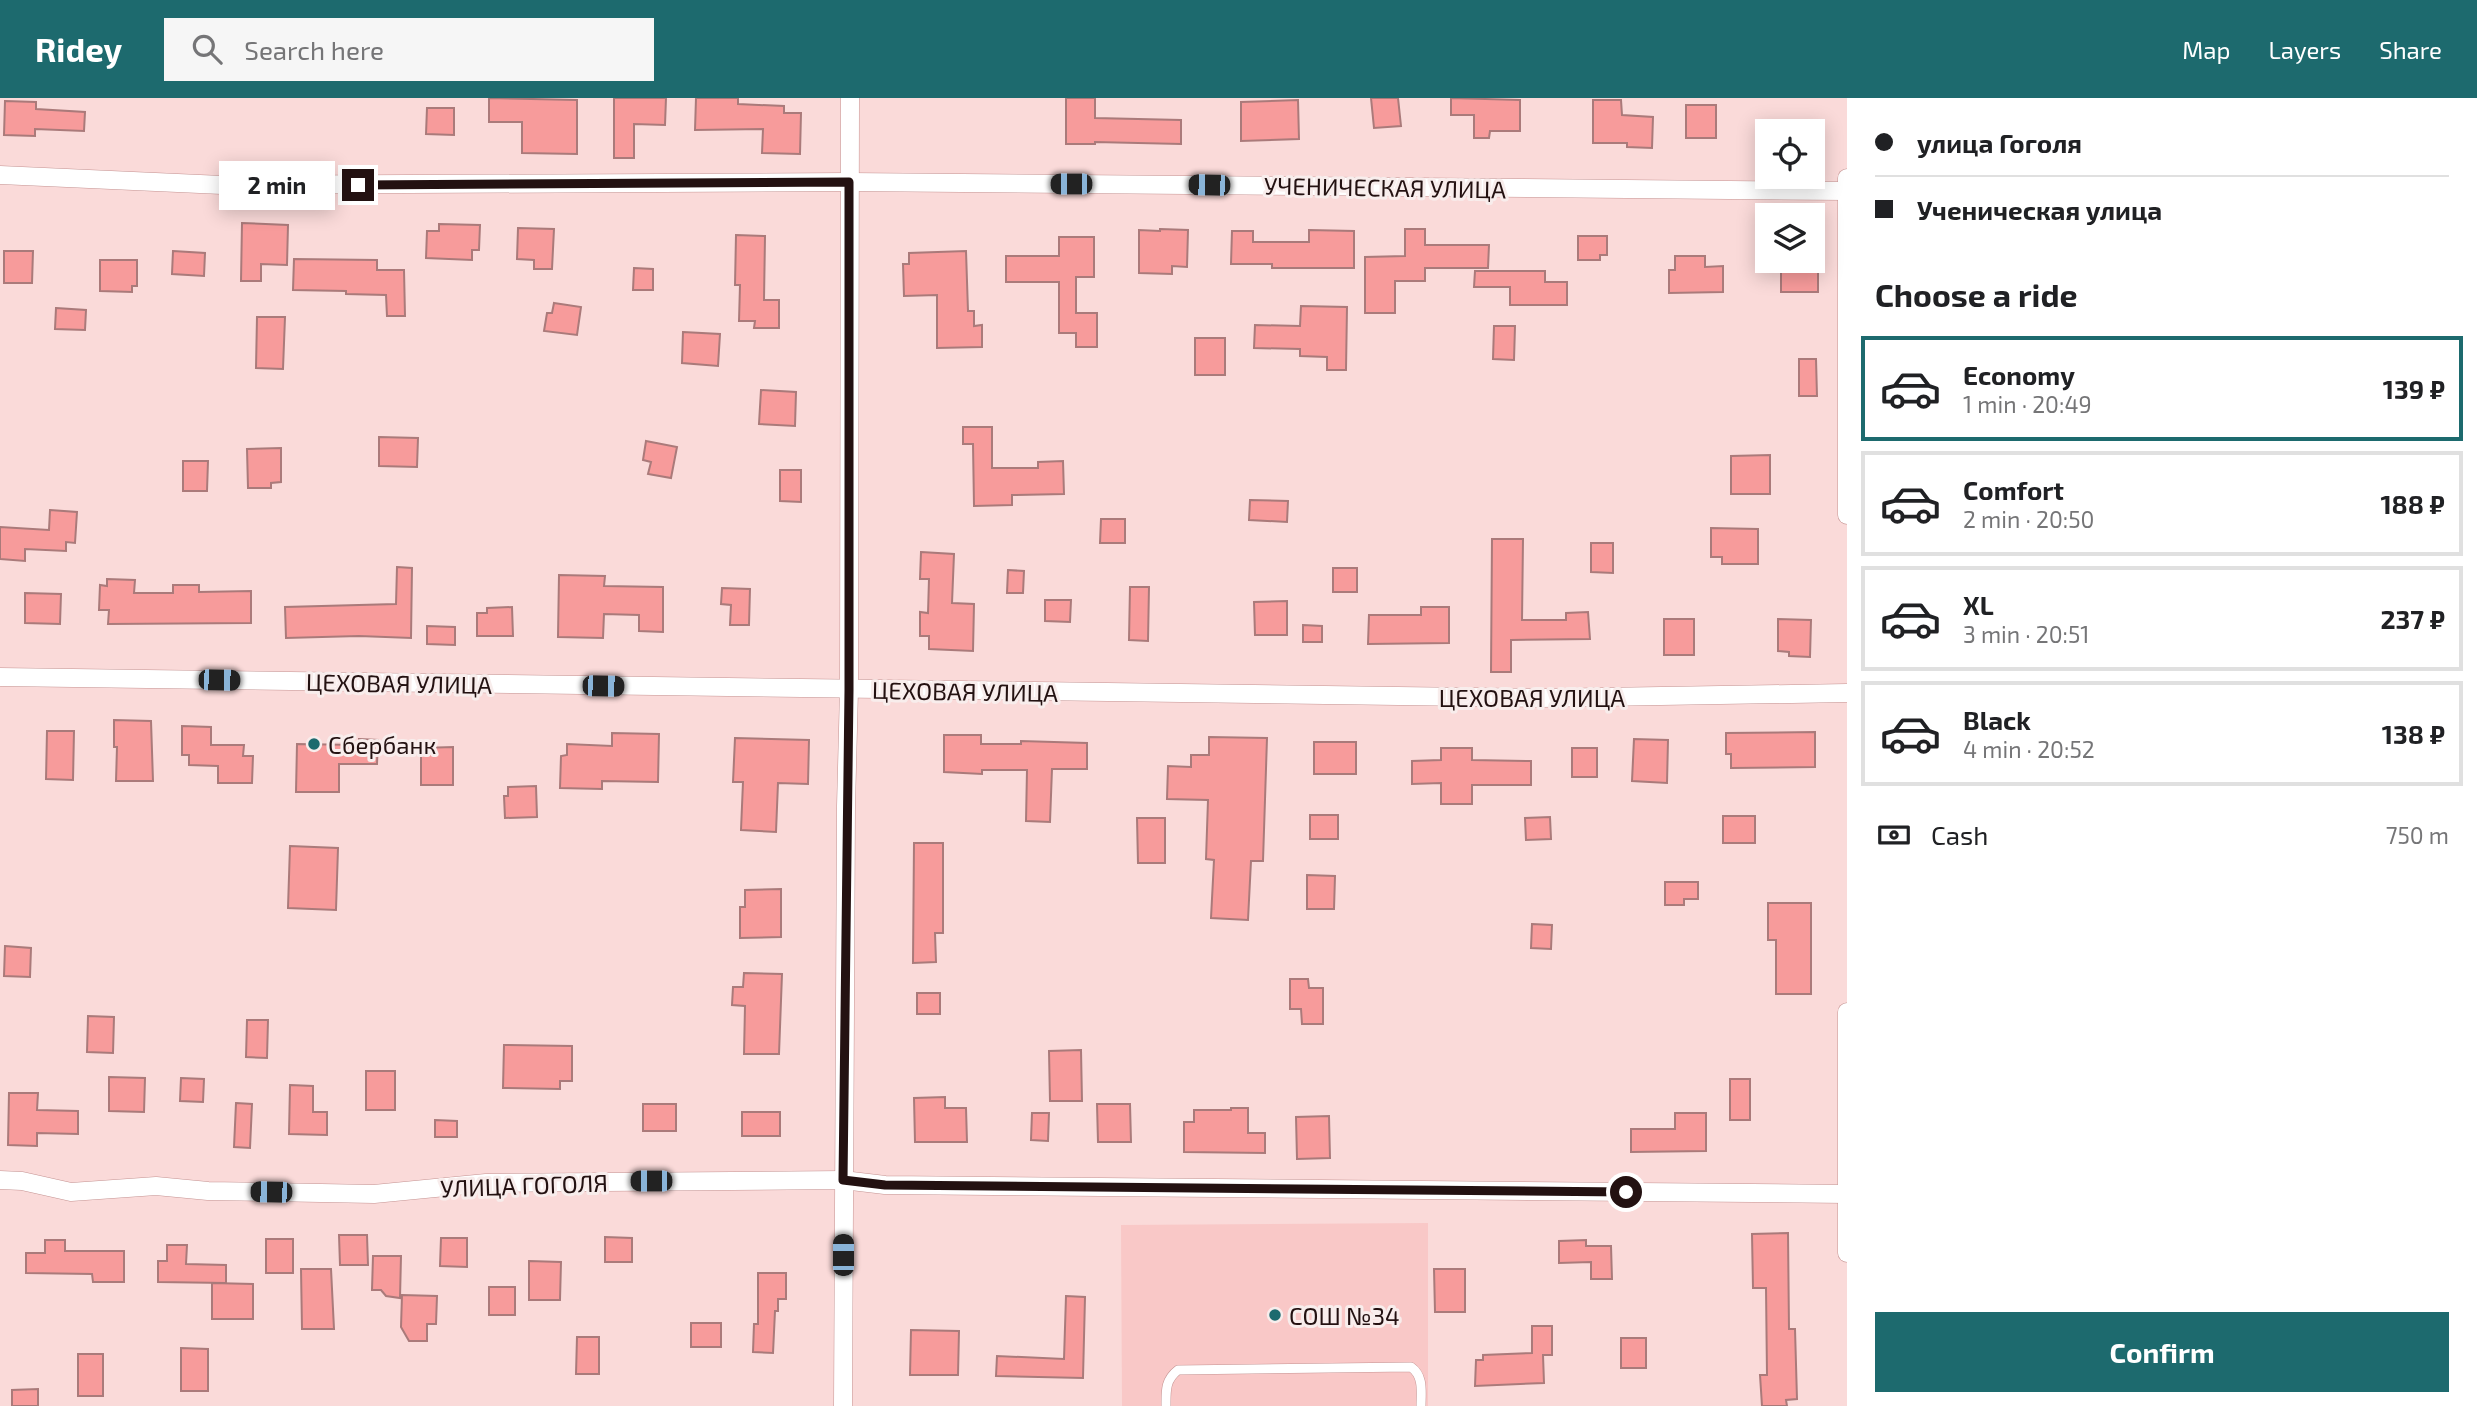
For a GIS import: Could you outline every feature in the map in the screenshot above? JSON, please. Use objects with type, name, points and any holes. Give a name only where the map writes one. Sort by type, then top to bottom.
[{"type":"street","points":[[843,1406],[849,690],[850,98]]},
{"type":"street","name":"УЧЕНИЧЕСКАЯ УЛИЦА","points":[[0,175],[222,185],[849,182],[1847,187]]},
{"type":"street","points":[[1847,187],[1847,515]]},
{"type":"street","name":"ЦЕХОВАЯ УЛИЦА","points":[[0,677],[1528,698],[1847,693]]},
{"type":"street","points":[[1847,1012],[1847,1253]]},
{"type":"street","name":"УЛИЦА ГОГОЛЯ","points":[[0,1180],[22,1181],[71,1192],[156,1186],[208,1191],[374,1194],[486,1183],[843,1180],[885,1185],[1846,1195]]},
{"type":"lane","points":[[1166,1406],[1167,1384],[1178,1370],[1411,1367],[1418,1372],[1421,1381],[1421,1406]]},
{"type":"shaded area","name":"СОШ №34","points":[[1428,1223],[1428,1406],[1122,1406],[1121,1225]]},
{"type":"building","points":[[489,98],[577,100],[577,154],[522,153],[522,122],[489,122]]},
{"type":"building","points":[[614,98],[666,98],[665,125],[634,124],[634,158],[614,158]]},
{"type":"building","points":[[696,98],[738,98],[738,104],[784,106],[784,113],[801,113],[800,154],[762,153],[763,129],[695,130]]},
{"type":"building","points":[[1066,98],[1095,98],[1095,118],[1181,120],[1181,144],[1066,144]]},
{"type":"building","points":[[1371,98],[1398,98],[1401,126],[1374,128]]},
{"type":"building","points":[[1451,98],[1520,100],[1520,131],[1490,131],[1489,138],[1474,138],[1474,115],[1451,115]]},
{"type":"building","points":[[1298,100],[1299,139],[1241,141],[1241,102]]},
{"type":"building","points":[[1593,100],[1621,100],[1622,115],[1653,117],[1652,148],[1627,147],[1627,143],[1593,143]]},
{"type":"building","points":[[5,101],[36,102],[36,109],[85,112],[84,131],[35,129],[35,136],[4,135]]},
{"type":"building","points":[[1686,105],[1716,105],[1716,138],[1686,138]]},
{"type":"building","points":[[427,108],[454,108],[454,135],[426,134]]},
{"type":"building","points":[[242,223],[288,225],[287,265],[261,264],[261,281],[241,281]]},
{"type":"building","points":[[439,224],[480,225],[479,250],[472,250],[472,260],[426,258],[427,231],[439,231]]},
{"type":"building","points":[[518,228],[554,229],[552,269],[534,269],[534,260],[517,259]]},
{"type":"building","points":[[1405,229],[1425,229],[1425,245],[1489,245],[1488,268],[1425,268],[1425,281],[1395,281],[1395,313],[1365,313],[1365,257],[1405,256]]},
{"type":"building","points":[[1139,230],[1188,230],[1187,267],[1172,266],[1172,274],[1139,273]]},
{"type":"building","points":[[1309,230],[1354,231],[1354,268],[1272,268],[1272,264],[1231,264],[1232,231],[1253,231],[1253,242],[1309,242]]},
{"type":"building","points":[[736,235],[765,236],[764,300],[779,300],[779,328],[754,328],[755,321],[739,321],[740,285],[735,285]]},
{"type":"building","points":[[1578,236],[1607,236],[1607,255],[1600,255],[1600,260],[1578,260]]},
{"type":"building","points":[[1059,237],[1094,237],[1094,277],[1076,277],[1076,313],[1097,313],[1097,347],[1076,347],[1076,333],[1059,333],[1059,282],[1006,282],[1006,256],[1059,256]]},
{"type":"building","points":[[4,251],[33,251],[32,283],[4,283]]},
{"type":"building","points":[[173,251],[205,253],[204,276],[172,274]]},
{"type":"building","points":[[966,251],[968,311],[974,311],[974,326],[982,325],[982,347],[937,348],[937,295],[904,296],[903,264],[909,264],[909,253]]},
{"type":"building","points":[[1675,256],[1705,256],[1705,267],[1723,266],[1723,292],[1669,293],[1669,270],[1675,270]]},
{"type":"building","points":[[294,259],[377,260],[377,270],[404,270],[405,316],[387,316],[386,295],[293,290]]},
{"type":"building","points":[[100,260],[137,260],[137,286],[132,286],[132,292],[100,291]]},
{"type":"building","points":[[634,268],[653,269],[653,290],[633,290]]},
{"type":"building","points":[[1475,271],[1545,271],[1545,282],[1567,282],[1567,305],[1510,305],[1510,287],[1474,287]]},
{"type":"building","points":[[1781,273],[1818,273],[1818,292],[1781,292]]},
{"type":"building","points":[[554,303],[581,307],[577,335],[544,331],[547,313],[552,313]]},
{"type":"building","points":[[1301,306],[1347,307],[1346,370],[1327,370],[1327,357],[1300,356],[1300,349],[1254,348],[1255,325],[1300,326]]},
{"type":"building","points":[[56,308],[86,310],[85,330],[55,329]]},
{"type":"building","points":[[257,317],[285,317],[283,369],[256,368]]},
{"type":"building","points":[[1494,326],[1515,326],[1514,360],[1493,359]]},
{"type":"building","points":[[683,332],[720,334],[718,366],[682,363]]},
{"type":"building","points":[[1195,338],[1225,338],[1225,375],[1195,375]]},
{"type":"building","points":[[1799,359],[1816,359],[1817,396],[1799,396]]},
{"type":"building","points":[[761,390],[796,392],[795,426],[759,424]]},
{"type":"building","points":[[963,427],[992,427],[992,468],[1038,468],[1038,462],[1063,461],[1064,494],[1012,495],[1012,505],[974,506],[973,444],[963,444]]},
{"type":"building","points":[[379,437],[418,438],[417,467],[379,466]]},
{"type":"building","points":[[646,441],[677,447],[671,478],[648,474],[651,462],[643,460]]},
{"type":"building","points":[[281,448],[281,482],[271,483],[271,488],[248,488],[247,449]]},
{"type":"building","points":[[1770,455],[1770,494],[1731,494],[1731,456]]},
{"type":"building","points":[[183,461],[208,461],[207,491],[183,491]]},
{"type":"building","points":[[780,470],[801,470],[801,502],[780,501]]},
{"type":"building","points":[[1250,500],[1288,501],[1287,522],[1249,520]]},
{"type":"building","points":[[50,510],[77,512],[75,543],[66,542],[66,551],[25,549],[25,561],[0,559],[0,527],[49,530]]},
{"type":"building","points":[[1101,519],[1125,519],[1125,543],[1100,543]]},
{"type":"building","points":[[1711,528],[1758,529],[1758,564],[1722,564],[1722,557],[1711,557]]},
{"type":"building","points":[[1492,539],[1523,539],[1522,620],[1566,620],[1566,613],[1588,612],[1590,639],[1511,640],[1511,672],[1491,672]]},
{"type":"building","points":[[1591,543],[1613,543],[1613,573],[1591,572]]},
{"type":"building","points":[[921,552],[954,554],[952,603],[974,604],[973,651],[929,649],[929,636],[920,636],[920,612],[928,613],[929,579],[920,579]]},
{"type":"building","points":[[397,567],[412,568],[411,638],[286,638],[285,607],[396,604]]},
{"type":"building","points":[[1333,568],[1357,568],[1357,592],[1333,592]]},
{"type":"building","points":[[1008,570],[1024,571],[1023,593],[1007,593]]},
{"type":"building","points":[[559,575],[605,576],[604,586],[663,587],[663,632],[639,631],[639,615],[604,614],[603,638],[558,637]]},
{"type":"building","points":[[107,579],[135,580],[134,593],[173,593],[173,585],[199,585],[199,592],[251,591],[251,623],[108,624],[109,610],[99,610],[100,585],[107,586]]},
{"type":"building","points":[[1130,587],[1149,587],[1148,641],[1129,640]]},
{"type":"building","points":[[722,588],[750,589],[749,625],[730,625],[731,605],[721,604]]},
{"type":"building","points":[[25,593],[61,594],[60,624],[25,623]]},
{"type":"building","points":[[1045,600],[1071,600],[1070,622],[1045,621]]},
{"type":"building","points":[[1287,601],[1287,635],[1255,635],[1254,602]]},
{"type":"building","points":[[512,607],[513,636],[477,636],[477,613],[487,613],[487,608]]},
{"type":"building","points":[[1421,607],[1449,607],[1449,643],[1368,644],[1369,615],[1421,615]]},
{"type":"building","points":[[1664,619],[1694,619],[1694,655],[1664,655]]},
{"type":"building","points":[[1778,619],[1811,620],[1810,657],[1789,656],[1789,652],[1778,651]]},
{"type":"building","points":[[1303,625],[1322,626],[1322,642],[1303,642]]},
{"type":"building","points":[[427,626],[455,627],[455,645],[427,644]]},
{"type":"building","points":[[114,720],[151,721],[153,781],[116,781],[117,747],[114,747]]},
{"type":"building","points":[[182,726],[211,727],[211,745],[244,745],[243,756],[253,756],[252,783],[218,783],[218,766],[189,765],[189,755],[182,755]]},
{"type":"building","points":[[47,731],[74,731],[73,780],[46,779]]},
{"type":"building","points":[[1815,732],[1815,767],[1731,768],[1731,754],[1726,754],[1726,733]]},
{"type":"building","points":[[612,733],[659,734],[658,782],[602,781],[602,789],[560,788],[561,756],[567,755],[567,744],[612,746]]},
{"type":"building","points":[[944,735],[981,735],[981,744],[1021,744],[1021,741],[1087,743],[1087,769],[1052,769],[1050,822],[1026,821],[1027,770],[982,770],[982,774],[944,772]]},
{"type":"building","points":[[1209,737],[1267,738],[1263,861],[1251,861],[1248,920],[1211,918],[1214,860],[1206,859],[1208,800],[1167,799],[1168,766],[1191,767],[1191,755],[1209,755]]},
{"type":"building","points":[[735,738],[809,740],[808,784],[778,783],[776,832],[741,830],[743,782],[733,782]]},
{"type":"building","points":[[359,739],[378,740],[377,764],[339,764],[339,792],[296,792],[297,744],[359,745]]},
{"type":"building","points":[[1634,739],[1668,740],[1667,783],[1632,781]]},
{"type":"building","points":[[1314,742],[1356,742],[1356,774],[1314,774]]},
{"type":"building","points":[[453,747],[453,785],[421,785],[421,748]]},
{"type":"building","points":[[1441,748],[1472,748],[1472,760],[1531,761],[1531,785],[1472,785],[1472,804],[1441,804],[1441,783],[1412,784],[1412,761],[1441,760]]},
{"type":"building","points":[[1572,748],[1597,748],[1597,777],[1572,777]]},
{"type":"building","points":[[536,786],[537,817],[505,818],[504,796],[508,796],[508,787]]},
{"type":"building","points":[[1310,815],[1338,815],[1338,839],[1310,839]]},
{"type":"building","points":[[1723,816],[1755,816],[1755,843],[1723,843]]},
{"type":"building","points":[[1550,817],[1551,839],[1526,840],[1525,818]]},
{"type":"building","points":[[1137,818],[1165,818],[1165,863],[1138,863]]},
{"type":"building","points":[[914,843],[943,843],[943,933],[935,933],[936,962],[913,963]]},
{"type":"building","points":[[290,846],[338,848],[336,910],[288,908]]},
{"type":"building","points":[[1307,875],[1335,876],[1334,909],[1307,909]]},
{"type":"building","points":[[1665,882],[1698,882],[1698,899],[1684,899],[1684,905],[1665,905]]},
{"type":"building","points":[[781,889],[781,937],[740,938],[740,907],[745,907],[745,890]]},
{"type":"building","points":[[1768,903],[1811,903],[1811,994],[1776,994],[1776,940],[1768,940]]},
{"type":"building","points":[[1532,924],[1552,925],[1551,949],[1531,948]]},
{"type":"building","points":[[5,946],[31,948],[30,977],[4,976]]},
{"type":"building","points":[[744,973],[782,974],[779,1054],[744,1054],[745,1006],[732,1005],[733,987],[743,987]]},
{"type":"building","points":[[1290,979],[1308,979],[1309,988],[1323,988],[1323,1024],[1302,1024],[1301,1009],[1290,1009]]},
{"type":"building","points":[[917,993],[940,993],[940,1014],[917,1014]]},
{"type":"building","points":[[88,1016],[114,1017],[113,1053],[87,1052]]},
{"type":"building","points":[[247,1020],[268,1020],[267,1058],[246,1057]]},
{"type":"building","points":[[504,1045],[572,1046],[572,1081],[560,1081],[560,1089],[503,1088]]},
{"type":"building","points":[[1081,1050],[1082,1101],[1050,1101],[1049,1051]]},
{"type":"building","points":[[366,1071],[395,1071],[395,1110],[366,1110]]},
{"type":"building","points":[[109,1077],[145,1078],[144,1112],[109,1111]]},
{"type":"building","points":[[181,1078],[204,1079],[203,1102],[180,1101]]},
{"type":"building","points":[[1730,1079],[1750,1079],[1750,1120],[1730,1120]]},
{"type":"building","points":[[290,1085],[313,1086],[313,1112],[327,1112],[327,1135],[289,1134]]},
{"type":"building","points":[[9,1093],[38,1093],[37,1110],[78,1111],[78,1134],[37,1133],[37,1146],[8,1145]]},
{"type":"building","points":[[945,1097],[945,1108],[966,1108],[967,1142],[915,1142],[914,1098]]},
{"type":"building","points":[[236,1103],[252,1104],[250,1148],[234,1147]]},
{"type":"building","points":[[643,1104],[676,1104],[676,1131],[643,1131]]},
{"type":"building","points":[[1097,1104],[1130,1104],[1131,1142],[1098,1142]]},
{"type":"building","points":[[1248,1108],[1248,1133],[1265,1133],[1265,1153],[1184,1152],[1184,1122],[1194,1122],[1194,1110]]},
{"type":"building","points":[[742,1112],[780,1112],[780,1136],[742,1136]]},
{"type":"building","points":[[1032,1113],[1049,1113],[1048,1141],[1031,1140]]},
{"type":"building","points":[[1675,1113],[1706,1113],[1706,1151],[1631,1152],[1631,1129],[1675,1129]]},
{"type":"building","points":[[1329,1116],[1330,1158],[1297,1159],[1296,1117]]},
{"type":"building","points":[[435,1120],[457,1121],[457,1137],[435,1137]]},
{"type":"building","points":[[1788,1233],[1789,1329],[1795,1329],[1797,1399],[1786,1400],[1787,1406],[1762,1406],[1760,1375],[1767,1375],[1766,1288],[1753,1288],[1752,1234]]},
{"type":"building","points":[[339,1235],[367,1235],[368,1265],[340,1265]]},
{"type":"building","points":[[605,1237],[632,1238],[632,1262],[605,1262]]},
{"type":"building","points":[[441,1238],[467,1238],[467,1267],[440,1266]]},
{"type":"building","points":[[266,1239],[293,1239],[293,1273],[266,1273]]},
{"type":"building","points":[[45,1240],[65,1240],[65,1251],[124,1251],[124,1282],[93,1282],[92,1274],[26,1273],[26,1253],[45,1253]]},
{"type":"building","points":[[1586,1240],[1586,1246],[1611,1246],[1612,1279],[1591,1279],[1591,1262],[1559,1263],[1559,1241]]},
{"type":"building","points":[[167,1245],[187,1245],[186,1264],[226,1265],[226,1283],[158,1282],[158,1261],[167,1261]]},
{"type":"building","points":[[373,1256],[401,1256],[400,1298],[386,1296],[381,1290],[372,1290]]},
{"type":"building","points":[[529,1261],[561,1262],[560,1300],[529,1300]]},
{"type":"building","points":[[301,1269],[331,1269],[334,1329],[302,1329]]},
{"type":"building","points":[[1434,1269],[1465,1269],[1465,1312],[1435,1312]]},
{"type":"building","points":[[758,1273],[786,1273],[786,1299],[778,1299],[778,1311],[775,1311],[773,1353],[753,1352],[754,1324],[758,1324]]},
{"type":"building","points":[[212,1283],[253,1284],[253,1319],[212,1319]]},
{"type":"building","points":[[489,1287],[515,1287],[515,1315],[489,1315]]},
{"type":"building","points":[[402,1295],[437,1296],[436,1324],[427,1324],[427,1341],[409,1341],[401,1327]]},
{"type":"building","points":[[1066,1296],[1085,1297],[1083,1378],[996,1376],[997,1356],[1064,1359]]},
{"type":"building","points":[[691,1323],[721,1323],[721,1347],[691,1347]]},
{"type":"building","points":[[1532,1326],[1552,1326],[1552,1355],[1543,1355],[1544,1383],[1475,1386],[1476,1360],[1483,1360],[1483,1355],[1532,1353]]},
{"type":"building","points":[[911,1330],[959,1331],[958,1375],[910,1375]]},
{"type":"building","points":[[577,1337],[599,1337],[599,1374],[576,1374]]},
{"type":"building","points":[[1621,1338],[1646,1338],[1646,1368],[1621,1368]]},
{"type":"building","points":[[181,1348],[208,1349],[208,1391],[181,1391]]},
{"type":"building","points":[[78,1354],[103,1354],[103,1396],[78,1396]]},
{"type":"building","points":[[38,1389],[38,1406],[12,1406],[12,1390]]},
{"type":"place","name":"Сбербанк","points":[[314,744]]},
{"type":"place","name":"СОШ №34","points":[[1275,1315]]},
{"type":"route","points":[[358,185],[849,182],[849,690],[843,1180],[885,1185],[1626,1192]]}]
